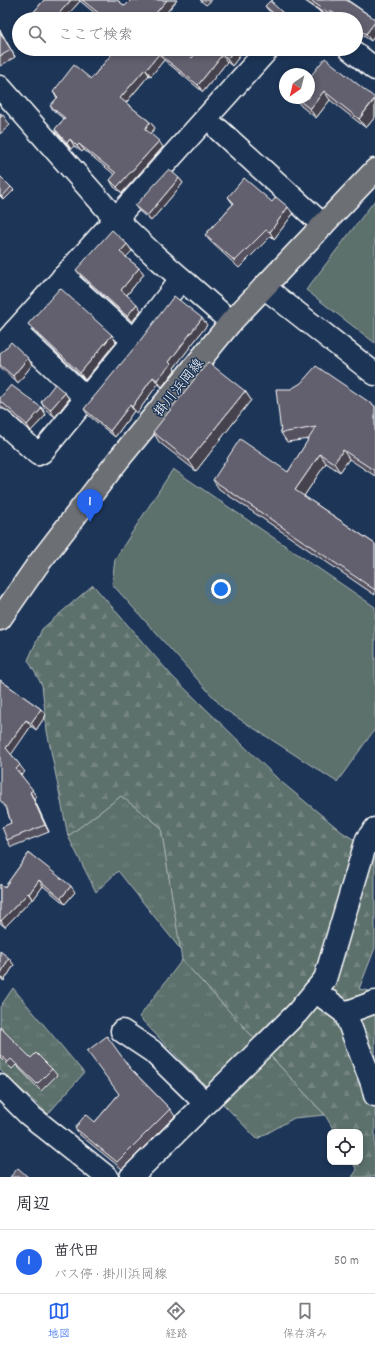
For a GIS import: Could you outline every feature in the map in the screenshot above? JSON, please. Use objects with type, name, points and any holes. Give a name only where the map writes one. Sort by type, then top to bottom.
[{"type":"main road","name":"掛川浜岡線","points":[[0,619],[36,567],[119,459],[231,322],[375,170]]},
{"type":"street","points":[[0,348],[262,56]]},
{"type":"street","points":[[359,56],[375,69]]},
{"type":"street","points":[[2,93],[115,218],[181,279],[231,322]]},
{"type":"street","points":[[219,130],[323,225]]},
{"type":"street","points":[[63,277],[134,341]]},
{"type":"street","points":[[0,420],[38,454],[42,452],[134,341],[181,279]]},
{"type":"street","points":[[264,287],[375,374]]},
{"type":"street","points":[[15,331],[86,398]]},
{"type":"street","points":[[131,1177],[297,1013],[325,979],[367,839],[375,829]]},
{"type":"street","points":[[316,990],[345,1012],[372,1083],[375,1095]]},
{"type":"street","points":[[345,1012],[375,1002]]},
{"type":"street","points":[[122,1031],[152,1051],[205,1103]]},
{"type":"street","points":[[0,1086],[28,1114],[107,1177]]},
{"type":"green space","points":[[375,200],[375,343],[306,290]]},
{"type":"green space","points":[[173,469],[375,607],[375,729],[337,782],[224,709],[112,584],[115,559]]},
{"type":"green space","points":[[93,585],[172,676],[279,780],[342,832],[375,853],[375,948],[359,989],[375,992],[375,1177],[352,1177],[357,1170],[354,1165],[363,1165],[363,1129],[333,1129],[325,1115],[182,960],[161,827],[121,796],[68,836],[47,731],[42,685],[28,660],[42,629]]},
{"type":"green space","points":[[121,796],[161,827],[181,950],[118,871],[96,892],[68,836]]},
{"type":"green space","points":[[182,960],[325,1115],[294,1118],[257,1139],[139,1017]]},
{"type":"green space","points":[[13,988],[84,1073],[48,1114],[0,1070],[0,1007]]},
{"type":"building","points":[[44,0],[71,0],[60,12],[34,12]]},
{"type":"building","points":[[82,0],[117,0],[125,6],[131,0],[167,0],[157,12],[97,12]]},
{"type":"building","points":[[310,0],[346,0],[375,19],[375,22],[366,34],[363,32],[363,12],[328,12]]},
{"type":"building","points":[[270,1],[282,12],[272,12],[265,6]]},
{"type":"building","points":[[0,32],[11,50],[0,56]]},
{"type":"building","points":[[110,56],[157,56],[120,98],[150,122],[145,129],[159,141],[117,187],[110,180],[116,173],[79,144],[77,146],[70,139],[67,143],[55,129],[65,118],[50,106],[58,97],[53,92],[74,65],[91,79]]},
{"type":"building","points":[[162,56],[190,56],[192,58],[194,56],[221,56],[198,85]]},
{"type":"building","points":[[325,58],[375,98],[359,119],[324,91],[315,103],[315,70]]},
{"type":"building","points":[[304,104],[314,104],[310,109]]},
{"type":"building","points":[[169,169],[179,178],[147,216],[135,206]]},
{"type":"building","points":[[0,176],[11,187],[2,197],[0,195]]},
{"type":"building","points":[[244,178],[272,202],[276,197],[288,207],[270,232],[266,230],[235,261],[205,235],[234,203],[228,197]]},
{"type":"building","points":[[112,230],[127,244],[120,252],[139,268],[121,290],[137,304],[127,316],[76,270]]},
{"type":"building","points":[[60,288],[112,335],[80,373],[28,324]]},
{"type":"building","points":[[174,296],[202,318],[169,362],[171,364],[157,380],[153,377],[132,407],[130,405],[110,431],[84,409],[139,342]]},
{"type":"building","points":[[11,342],[28,358],[13,376],[0,365],[0,353]]},
{"type":"building","points":[[208,362],[245,391],[189,461],[153,432]]},
{"type":"building","points":[[316,366],[375,406],[375,471],[343,450],[334,463],[320,454],[295,490],[375,544],[375,590],[213,480],[240,439],[288,472],[316,427],[281,433],[276,389],[291,389],[301,383]]},
{"type":"building","points":[[55,384],[65,393],[50,410],[41,402]]},
{"type":"building","points":[[11,385],[42,408],[27,425],[0,402],[0,398]]},
{"type":"building","points":[[0,680],[41,709],[31,723],[26,720],[6,748],[20,765],[16,769],[33,790],[30,792],[45,825],[7,840],[2,827],[11,823],[7,809],[0,800]]},
{"type":"building","points":[[29,853],[71,886],[61,898],[39,880],[29,894],[28,893],[1,921],[0,884],[4,888]]},
{"type":"building","points":[[0,951],[9,958],[0,975]]},
{"type":"building","points":[[0,1027],[31,1058],[36,1053],[52,1069],[37,1084],[11,1059],[8,1062],[0,1055]]},
{"type":"building","points":[[107,1036],[130,1068],[170,1109],[117,1162],[75,1128],[86,1114],[95,1122],[119,1094],[87,1051]]},
{"type":"building","points":[[18,1168],[28,1177],[10,1177]]},
{"type":"place","name":"苗代田","points":[[90,522]]}]
